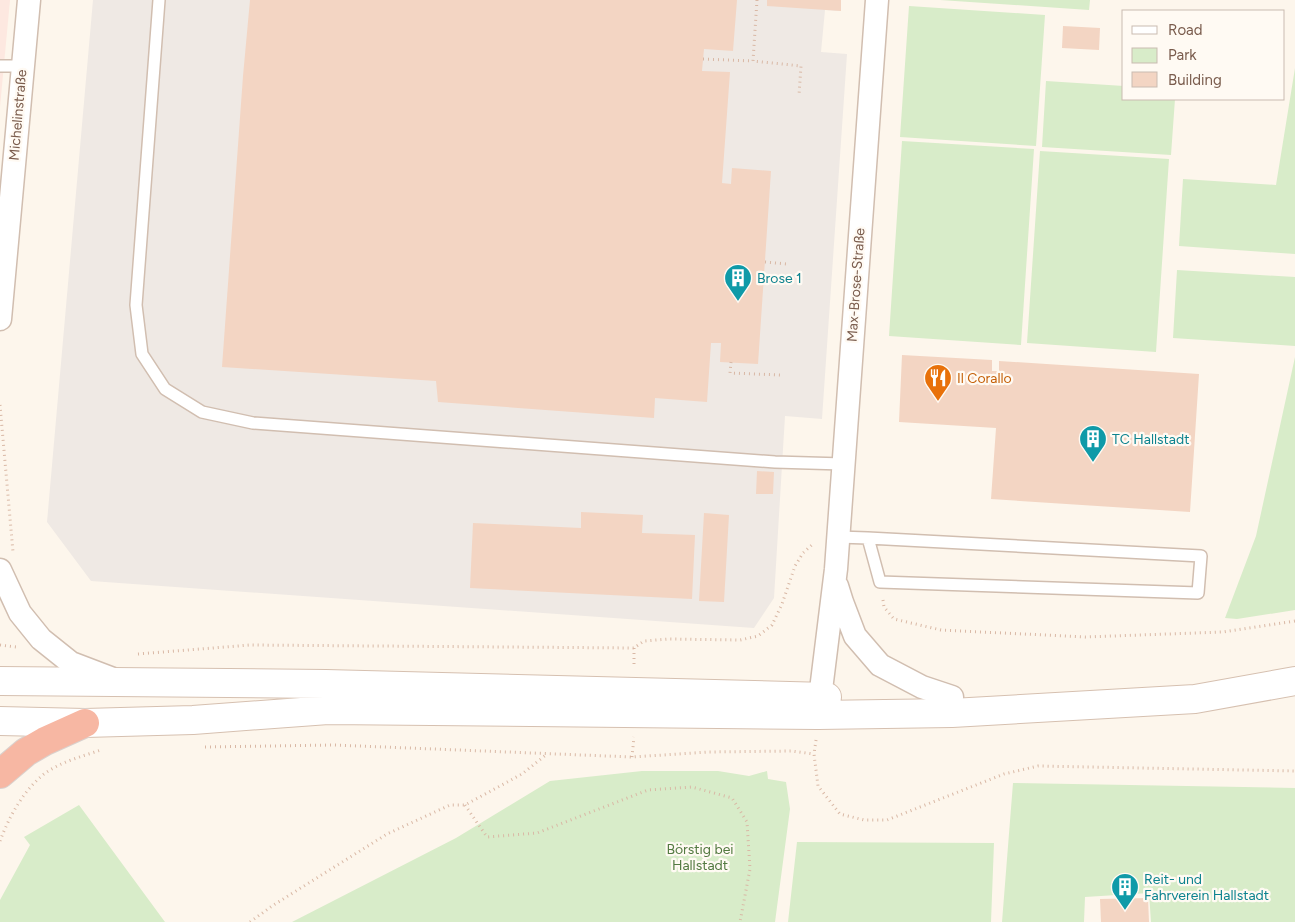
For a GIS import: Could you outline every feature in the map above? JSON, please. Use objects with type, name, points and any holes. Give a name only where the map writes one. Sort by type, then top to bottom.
[{"type":"highway","points":[[0,774],[26,752],[85,723]]},
{"type":"main road","points":[[0,680],[326,684],[961,713],[1195,700],[1291,682]]},
{"type":"main road","points":[[0,721],[85,723],[193,720],[328,710],[819,706],[1039,690],[1190,682],[1291,682]]},
{"type":"street","name":"Michelinstraße","points":[[0,319],[29,0]]},
{"type":"street","name":"Max-Brose-Straße","points":[[819,706],[836,573],[878,0]]},
{"type":"street","points":[[7,562],[20,613],[41,639],[71,663],[121,682]]},
{"type":"street","points":[[836,573],[842,602],[855,636],[880,665],[922,687],[952,697]]},
{"type":"lane","points":[[159,0],[136,305],[142,354],[165,389],[202,412],[253,423],[775,462],[843,464]]},
{"type":"lane","points":[[0,66],[23,66]]},
{"type":"lane","points":[[838,537],[868,538],[1201,556],[1198,593],[880,582],[868,538]]},
{"type":"path","points":[[753,61],[757,0]]},
{"type":"path","points":[[703,59],[753,61],[801,66],[799,96]]},
{"type":"path","points":[[765,262],[787,264]]},
{"type":"path","points":[[730,362],[730,373],[780,375]]},
{"type":"path","points":[[0,405],[7,562]]},
{"type":"path","points":[[129,655],[250,646],[634,648],[644,641],[668,639],[740,640],[758,636],[772,625],[782,604],[795,566],[803,553],[816,541],[838,537]]},
{"type":"path","points":[[880,582],[884,607],[894,619],[941,630],[1095,636],[1223,632],[1295,621]]},
{"type":"path","points":[[0,645],[21,649]]},
{"type":"path","points":[[634,648],[634,670]]},
{"type":"path","points":[[819,706],[814,754],[818,786],[840,814],[864,820],[887,820],[1004,774],[1038,766],[1295,771]]},
{"type":"path","points":[[632,757],[634,734]]},
{"type":"path","points":[[198,747],[334,745],[632,757],[708,752],[791,751],[814,754]]},
{"type":"path","points":[[0,841],[6,824],[25,794],[45,774],[70,761],[106,748]]},
{"type":"path","points":[[250,922],[272,906],[387,834],[450,805],[465,805],[522,774],[548,753]]},
{"type":"path","points":[[465,805],[487,837],[537,832],[648,790],[692,787],[732,798],[747,822],[750,869],[740,922]]},
{"type":"shaded area","points":[[0,0],[10,0],[0,107]]},
{"type":"shaded area","points":[[93,0],[841,0],[841,11],[825,10],[821,52],[847,54],[822,419],[785,416],[774,598],[754,628],[91,581],[47,522]]},
{"type":"green space","points":[[940,0],[1090,0],[1089,10]]},
{"type":"green space","points":[[909,6],[1045,15],[1036,146],[900,137]]},
{"type":"green space","points":[[1295,68],[1295,254],[1179,246],[1183,179],[1276,185]]},
{"type":"green space","points":[[1046,81],[1122,86],[1122,100],[1175,100],[1171,155],[1042,147]]},
{"type":"green space","points":[[902,141],[1034,149],[1021,345],[889,336]]},
{"type":"green space","points":[[1040,151],[1169,159],[1156,352],[1027,343]]},
{"type":"green space","points":[[1177,270],[1295,277],[1295,346],[1173,338]]},
{"type":"green space","points":[[1295,357],[1295,610],[1237,619],[1225,618],[1256,536]]},
{"type":"green space","name":"Börstig bei Hallstadt","points":[[642,771],[718,771],[749,776],[767,771],[768,779],[786,782],[790,809],[775,922],[292,922],[456,838],[550,781]]},
{"type":"green space","points":[[1013,783],[1295,788],[1295,922],[1151,922],[1149,893],[1085,897],[1084,922],[1002,922]]},
{"type":"green space","points":[[79,805],[165,922],[0,922],[0,900],[30,845],[24,837]]},
{"type":"green space","points":[[797,842],[994,843],[991,922],[788,922]]},
{"type":"building","points":[[250,0],[737,0],[733,51],[704,49],[702,71],[730,72],[722,183],[731,184],[732,168],[771,171],[758,364],[720,362],[721,343],[711,343],[707,402],[655,398],[654,418],[438,402],[436,381],[222,367]]},
{"type":"building","points":[[767,0],[841,0],[841,11],[767,6]]},
{"type":"building","points":[[1063,26],[1100,28],[1099,50],[1062,48]]},
{"type":"building","name":"TC Hallstadt","points":[[902,355],[992,360],[992,371],[999,371],[999,361],[1199,374],[1190,512],[991,499],[996,428],[899,422]]},
{"type":"building","points":[[757,471],[774,472],[773,494],[756,494]]},
{"type":"building","points":[[581,512],[643,515],[642,533],[695,535],[692,599],[470,588],[473,523],[581,528]]},
{"type":"building","points":[[704,513],[729,515],[724,602],[699,601]]},
{"type":"building","name":"Reit- und Fahrverein Hallstadt","points":[[1148,898],[1149,922],[1101,922],[1100,899]]},
{"type":"place","name":"Brose 1","points":[[738,302]]},
{"type":"place","name":"Il Corallo","points":[[938,402]]},
{"type":"place","name":"TC Hallstadt","points":[[1093,463]]},
{"type":"place","name":"Reit- und Fahrverein Hallstadt","points":[[1125,911]]}]
